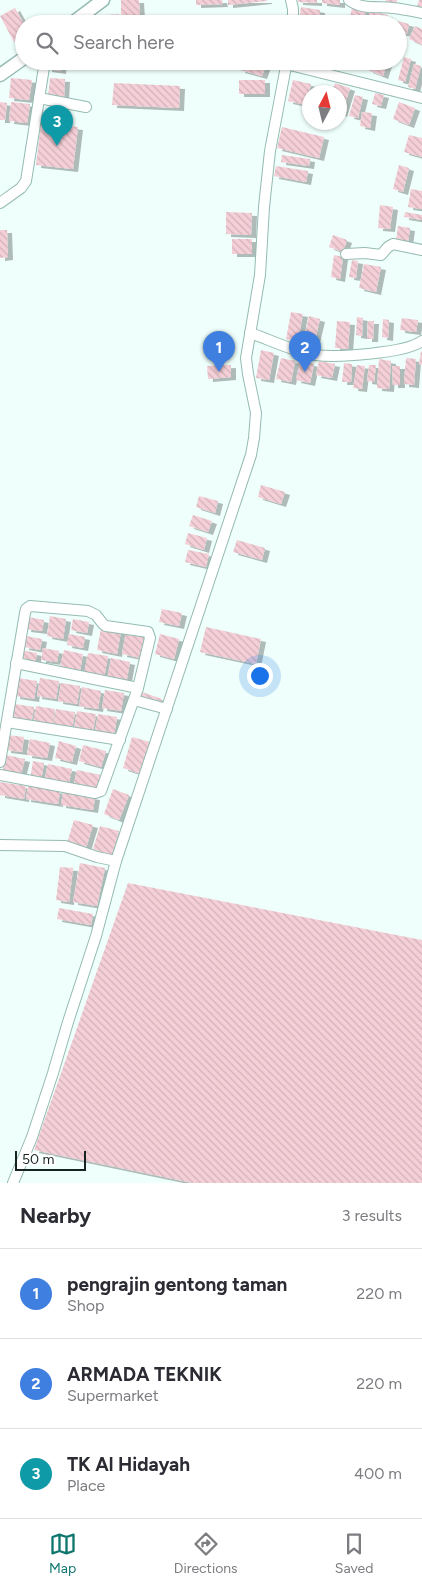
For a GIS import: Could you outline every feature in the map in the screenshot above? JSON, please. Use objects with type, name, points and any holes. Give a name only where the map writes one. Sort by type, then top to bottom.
[{"type":"main road","points":[[83,15],[103,0]]},
{"type":"main road","points":[[0,75],[15,64]]},
{"type":"street","points":[[291,0],[293,15]]},
{"type":"street","points":[[349,0],[364,6],[397,8],[422,13]]},
{"type":"street","points":[[0,203],[21,188],[26,181],[44,70]]},
{"type":"street","points":[[13,1183],[32,1137],[53,1074],[96,936],[116,861],[251,455],[256,414],[246,358],[260,275],[270,151],[285,70]]},
{"type":"street","points":[[313,70],[422,98]]},
{"type":"street","points":[[40,98],[86,107]]},
{"type":"street","points":[[346,254],[365,253],[381,255],[393,244],[422,250]]},
{"type":"street","points":[[250,333],[316,355],[340,356],[401,350],[422,341]]},
{"type":"street","points":[[0,762],[16,662],[25,613],[28,607],[88,611],[96,615],[106,626],[146,632],[150,635],[138,688],[102,789],[98,793],[0,775]]},
{"type":"street","points":[[16,662],[138,688]]},
{"type":"street","points":[[134,700],[167,709]]},
{"type":"street","points":[[7,722],[120,740]]},
{"type":"street","points":[[0,845],[65,846],[97,857],[116,861]]},
{"type":"building","points":[[121,0],[139,0],[140,15],[121,15]]},
{"type":"building","points":[[196,0],[222,0],[223,4],[196,5]]},
{"type":"building","points":[[228,0],[267,0],[267,1],[228,5]]},
{"type":"building","points":[[298,0],[317,0],[317,3],[298,2]]},
{"type":"building","points":[[322,0],[340,0],[340,5],[322,3]]},
{"type":"building","points":[[386,0],[397,0],[396,5],[385,3]]},
{"type":"building","points":[[419,0],[422,0],[422,16],[415,14]]},
{"type":"building","points":[[301,7],[320,10],[320,15],[300,15]]},
{"type":"building","points":[[352,7],[366,10],[365,15],[351,15]]},
{"type":"building","points":[[15,8],[19,15],[15,15],[14,42],[0,16]]},
{"type":"building","points":[[370,11],[388,15],[369,15]]},
{"type":"building","points":[[415,26],[422,29],[422,45],[409,39]]},
{"type":"building","points":[[407,58],[411,59],[405,82],[398,80],[401,70],[407,70]]},
{"type":"building","points":[[414,64],[421,66],[415,89],[408,87]]},
{"type":"building","points":[[240,70],[264,70],[262,76]]},
{"type":"building","points":[[368,70],[385,70],[383,76]]},
{"type":"building","points":[[11,78],[32,80],[29,100],[9,98]]},
{"type":"building","points":[[50,78],[65,79],[64,97],[48,96]]},
{"type":"building","points":[[239,80],[265,80],[265,94],[239,94]]},
{"type":"building","points":[[293,80],[311,84],[302,85],[302,104],[288,101]]},
{"type":"building","points":[[114,83],[180,86],[179,108],[112,105]]},
{"type":"building","points":[[347,87],[350,88],[347,98]]},
{"type":"building","points":[[375,93],[384,95],[381,106],[372,104]]},
{"type":"building","points":[[355,95],[363,97],[358,118],[349,116]]},
{"type":"building","points":[[0,102],[7,103],[5,120],[0,120]]},
{"type":"building","points":[[11,102],[30,104],[27,123],[9,121]]},
{"type":"building","points":[[399,102],[415,108],[409,125],[393,119]]},
{"type":"building","points":[[362,112],[372,113],[370,128],[360,126]]},
{"type":"building","points":[[41,123],[78,127],[73,169],[36,165]]},
{"type":"building","points":[[282,127],[324,137],[319,158],[277,148]]},
{"type":"building","points":[[409,135],[422,138],[422,157],[404,152]]},
{"type":"building","points":[[282,155],[310,159],[309,166],[281,162]]},
{"type":"building","points":[[399,165],[409,168],[403,192],[393,189]]},
{"type":"building","points":[[276,166],[308,171],[306,182],[274,176]]},
{"type":"building","points":[[411,189],[422,191],[422,209],[408,207]]},
{"type":"building","points":[[380,205],[393,207],[390,229],[378,228]]},
{"type":"building","points":[[226,212],[252,213],[251,235],[226,234]]},
{"type":"building","points":[[405,212],[422,215],[422,220],[404,217]]},
{"type":"building","points":[[398,226],[410,228],[408,242],[396,240]]},
{"type":"building","points":[[0,230],[7,230],[8,257],[0,258]]},
{"type":"building","points":[[333,235],[347,240],[343,252],[329,247]]},
{"type":"building","points":[[232,239],[252,239],[252,254],[232,254]]},
{"type":"building","points":[[334,255],[343,257],[340,279],[331,277]]},
{"type":"building","points":[[352,260],[358,261],[356,278],[349,277]]},
{"type":"building","points":[[364,264],[381,267],[376,292],[359,288]]},
{"type":"building","points":[[291,312],[303,314],[298,341],[286,339]]},
{"type":"building","points":[[309,316],[320,319],[315,340],[304,338]]},
{"type":"building","points":[[357,317],[363,318],[362,336],[356,335]]},
{"type":"building","points":[[402,318],[418,320],[416,332],[400,330]]},
{"type":"building","points":[[383,319],[389,320],[388,338],[382,337]]},
{"type":"building","points":[[337,321],[350,322],[348,349],[335,348]]},
{"type":"building","points":[[368,321],[374,321],[373,339],[367,339]]},
{"type":"building","points":[[261,350],[274,353],[269,380],[256,378]]},
{"type":"building","points":[[422,352],[422,365],[419,364]]},
{"type":"building","points":[[281,358],[295,361],[291,382],[276,379]]},
{"type":"building","points":[[406,358],[416,359],[414,385],[404,384]]},
{"type":"building","points":[[379,359],[391,361],[389,389],[377,388]]},
{"type":"building","points":[[300,361],[314,364],[310,383],[296,380]]},
{"type":"building","points":[[319,361],[335,364],[332,378],[316,375]]},
{"type":"building","points":[[344,363],[352,364],[351,382],[342,382]]},
{"type":"building","points":[[231,365],[231,377],[208,379],[207,366]]},
{"type":"building","points":[[357,365],[365,366],[362,389],[353,388]]},
{"type":"building","points":[[369,365],[376,365],[374,382],[367,381]]},
{"type":"building","points":[[392,366],[400,366],[400,385],[393,385]]},
{"type":"building","points":[[261,485],[285,492],[281,504],[258,497]]},
{"type":"building","points":[[199,496],[218,501],[215,513],[196,507]]},
{"type":"building","points":[[193,515],[212,521],[208,532],[189,526]]},
{"type":"building","points":[[188,533],[207,538],[204,550],[185,544]]},
{"type":"building","points":[[237,540],[265,548],[262,560],[233,552]]},
{"type":"building","points":[[188,550],[209,554],[206,567],[185,562]]},
{"type":"building","points":[[162,609],[182,613],[179,626],[159,622]]},
{"type":"building","points":[[50,616],[66,619],[63,639],[47,636]]},
{"type":"building","points":[[28,617],[44,620],[42,631],[26,629]]},
{"type":"building","points":[[73,619],[89,622],[87,633],[71,630]]},
{"type":"building","points":[[206,627],[261,639],[256,664],[200,652]]},
{"type":"building","points":[[101,628],[121,631],[117,654],[97,650]]},
{"type":"building","points":[[126,632],[145,636],[141,658],[122,654]]},
{"type":"building","points":[[69,634],[85,637],[83,648],[67,645]]},
{"type":"building","points":[[160,634],[179,639],[174,659],[155,654]]},
{"type":"building","points":[[26,636],[42,639],[40,650],[24,647]]},
{"type":"building","points":[[43,648],[59,651],[57,662],[41,660]]},
{"type":"building","points":[[21,650],[37,653],[35,664],[19,661]]},
{"type":"building","points":[[64,650],[83,654],[80,671],[60,667]]},
{"type":"building","points":[[88,653],[108,656],[104,678],[84,675]]},
{"type":"building","points":[[111,658],[130,662],[126,684],[107,680]]},
{"type":"building","points":[[18,678],[37,681],[34,699],[15,696]]},
{"type":"building","points":[[40,678],[59,681],[56,699],[37,696]]},
{"type":"building","points":[[61,683],[80,686],[77,704],[58,701]]},
{"type":"building","points":[[82,687],[101,691],[98,709],[79,706]]},
{"type":"building","points":[[105,690],[124,693],[121,711],[102,708]]},
{"type":"building","points":[[142,692],[162,699],[157,710],[138,703]]},
{"type":"building","points":[[15,704],[34,707],[31,725],[12,722]]},
{"type":"building","points":[[36,706],[55,709],[52,727],[33,724]]},
{"type":"building","points":[[56,709],[75,712],[72,730],[53,727]]},
{"type":"building","points":[[77,711],[96,714],[93,732],[74,729]]},
{"type":"building","points":[[98,714],[117,717],[114,735],[95,732]]},
{"type":"building","points":[[8,735],[24,737],[22,752],[6,750]]},
{"type":"building","points":[[132,737],[150,742],[141,774],[123,768]]},
{"type":"building","points":[[30,739],[50,743],[47,758],[27,755]]},
{"type":"building","points":[[59,741],[76,746],[72,762],[55,758]]},
{"type":"building","points":[[83,745],[106,751],[101,767],[79,761]]},
{"type":"building","points":[[6,755],[25,759],[20,778],[2,774]]},
{"type":"building","points":[[33,761],[44,763],[41,781],[30,779]]},
{"type":"building","points":[[48,764],[72,769],[68,787],[44,782]]},
{"type":"building","points":[[77,770],[101,775],[97,793],[73,788]]},
{"type":"building","points":[[0,782],[26,786],[24,799],[0,795]]},
{"type":"building","points":[[28,786],[60,791],[58,804],[26,799]]},
{"type":"building","points":[[113,789],[129,795],[119,820],[104,814]]},
{"type":"building","points":[[63,792],[95,797],[93,810],[61,805]]},
{"type":"building","points":[[74,820],[93,825],[86,848],[67,843]]},
{"type":"building","points":[[100,826],[119,831],[112,855],[93,849]]},
{"type":"building","points":[[80,863],[105,868],[97,906],[73,902]]},
{"type":"building","points":[[60,867],[73,868],[69,902],[56,900]]},
{"type":"building","points":[[128,883],[422,940],[422,1183],[193,1183],[34,1150]]},
{"type":"building","points":[[59,908],[93,914],[91,925],[57,919]]},
{"type":"place","name":"TK Al Hidayah","points":[[57,146]]},
{"type":"place","name":"pengrajin gentong taman","points":[[219,372]]},
{"type":"place","name":"ARMADA TEKNIK","points":[[305,372]]}]
